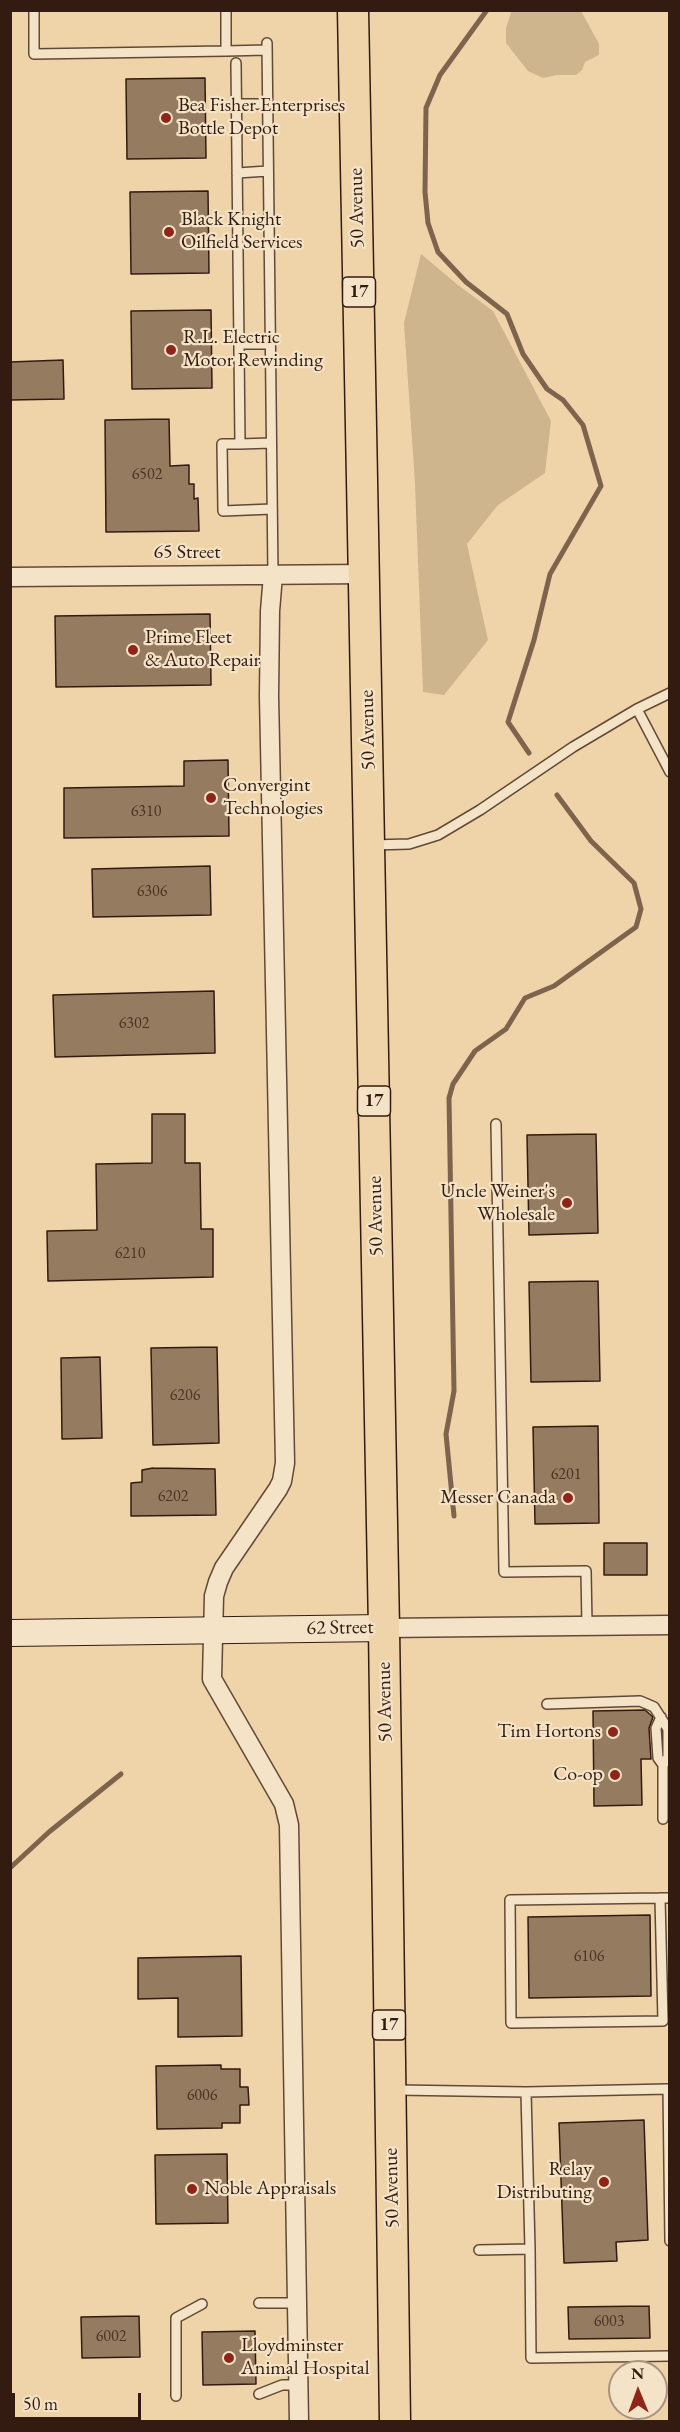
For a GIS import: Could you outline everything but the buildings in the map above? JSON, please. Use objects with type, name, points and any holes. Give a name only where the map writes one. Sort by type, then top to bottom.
[{"type":"main road","name":"50 Avenue","points":[[353,10],[384,1628],[394,2421]]},
{"type":"main road","name":"62 Street","points":[[10,1633],[384,1628]]},
{"type":"street","name":"65 Street","points":[[10,577],[365,574]]},
{"type":"street","points":[[273,575],[270,611],[270,719],[285,1463],[278,1489],[224,1568],[214,1596],[212,1679],[284,1804],[289,1825],[299,2421]]},
{"type":"street","name":"62 Street","points":[[384,1628],[669,1625]]},
{"type":"lane","points":[[34,10],[34,54],[226,51],[267,46],[273,575]]},
{"type":"lane","points":[[226,10],[226,51]]},
{"type":"lane","points":[[236,63],[240,444]]},
{"type":"lane","points":[[237,104],[268,104]]},
{"type":"lane","points":[[237,173],[268,171]]},
{"type":"lane","points":[[239,344],[270,344]]},
{"type":"lane","points":[[271,443],[222,444],[223,511],[272,509]]},
{"type":"lane","points":[[370,845],[408,844],[438,835],[480,810],[573,747],[669,693]]},
{"type":"lane","points":[[637,709],[669,772]]},
{"type":"lane","points":[[496,1124],[504,1572],[586,1571],[587,1625]]},
{"type":"lane","points":[[547,1704],[640,1701],[654,1707],[668,1729],[668,1756],[663,1765],[663,1819]]},
{"type":"lane","points":[[665,1898],[663,2021],[511,2024],[510,1900],[665,1898]]},
{"type":"lane","points":[[390,2090],[526,2092],[668,2089],[669,2241]]},
{"type":"lane","points":[[526,2092],[531,2358],[669,2356]]},
{"type":"lane","points":[[479,2250],[530,2249]]},
{"type":"lane","points":[[259,2303],[297,2303]]},
{"type":"lane","points":[[176,2396],[176,2318],[202,2304]]},
{"type":"lane","points":[[259,2394],[282,2385],[298,2385]]},
{"type":"shaded area","points":[[512,10],[581,11],[599,44],[599,55],[585,62],[582,70],[576,75],[543,78],[528,71],[506,43],[506,28]]},
{"type":"shaded area","points":[[421,254],[493,311],[551,421],[545,473],[498,505],[467,544],[488,640],[444,695],[423,692],[415,483],[404,323]]},
{"type":"waterway","points":[[487,10],[440,75],[426,108],[425,192],[428,223],[438,252],[466,282],[507,314],[523,354],[547,389],[563,400],[583,425],[601,486],[550,574],[534,640],[508,722],[529,753]]},
{"type":"waterway","points":[[454,1516],[446,1434],[454,1391],[449,1098],[453,1084],[475,1051],[506,1029],[525,998],[554,986],[636,927],[641,909],[634,883],[591,841],[557,795]]},
{"type":"waterway","points":[[10,1868],[49,1832],[121,1774]]},
{"type":"place","name":"Bea Fisher Enterprises Bottle Depot","points":[[166,118]]},
{"type":"place","name":"Black Knight Oilfield Services","points":[[169,232]]},
{"type":"place","name":"R.L. Electric Motor Rewinding","points":[[171,350]]},
{"type":"place","name":"Prime Fleet & Auto Repair","points":[[133,650]]},
{"type":"place","name":"Convergint Technologies","points":[[211,798]]},
{"type":"place","name":"Uncle Weiner's Wholesale","points":[[567,1203]]},
{"type":"place","name":"Messer Canada","points":[[568,1498]]},
{"type":"place","name":"Tim Hortons","points":[[613,1732]]},
{"type":"place","name":"Co-op","points":[[615,1775]]},
{"type":"place","name":"Relay Distributing","points":[[604,2182]]},
{"type":"place","name":"Noble Appraisals","points":[[192,2189]]},
{"type":"place","name":"Lloydminster Animal Hospital","points":[[229,2358]]}]
